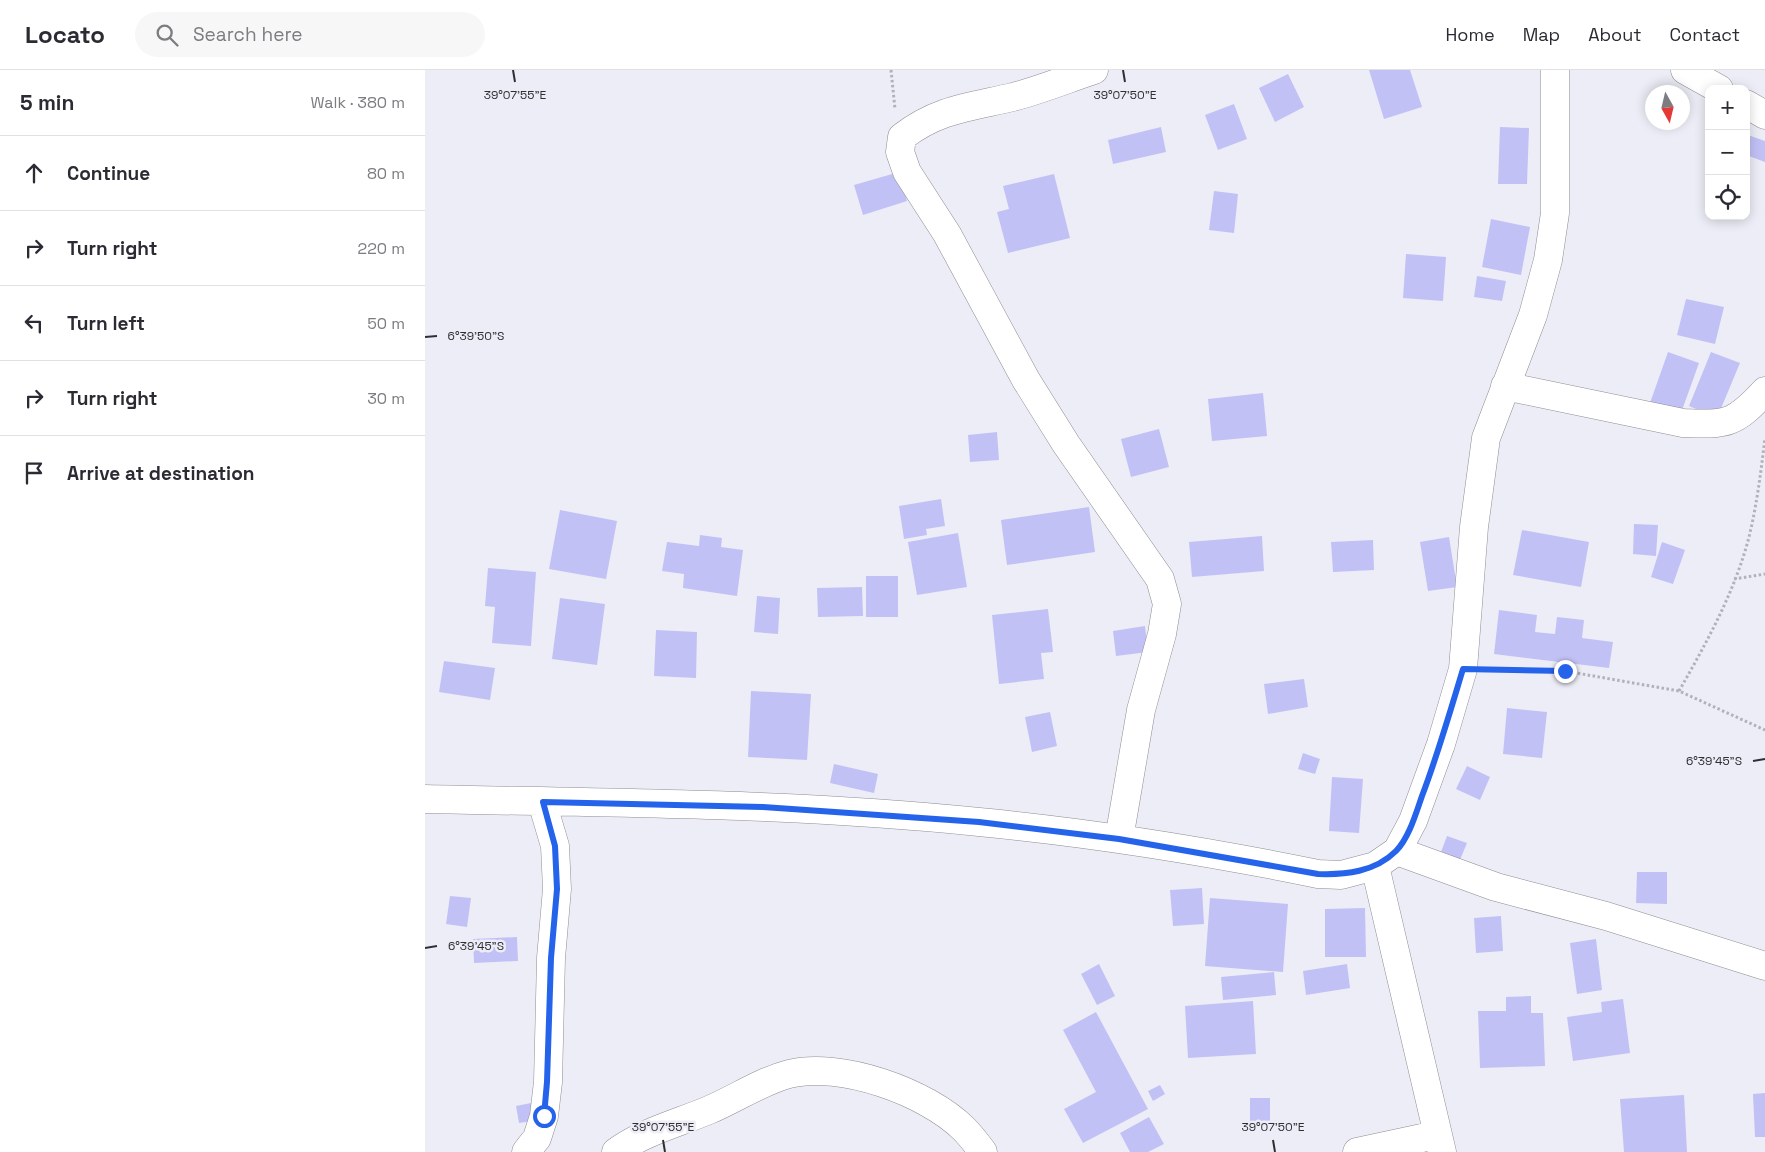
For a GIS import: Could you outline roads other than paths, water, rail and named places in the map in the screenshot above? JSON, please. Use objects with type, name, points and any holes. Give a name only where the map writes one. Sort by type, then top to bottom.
[{"type":"street","points":[[1094,70],[1015,96],[954,109],[920,123],[901,137],[900,152],[907,172],[947,234],[1026,380],[1066,444],[1160,579],[1167,604],[1162,634],[1141,710],[1119,839]]},
{"type":"street","points":[[425,799],[773,808],[979,822],[1119,839],[1318,874],[1341,875],[1375,866],[1397,851],[1413,822],[1435,761],[1463,669],[1474,527],[1486,438],[1533,315],[1549,250],[1555,213],[1555,70]]},
{"type":"street","points":[[1685,70],[1712,85]]},
{"type":"street","points":[[1750,106],[1765,115]]},
{"type":"street","points":[[1505,386],[1683,423],[1714,425],[1731,422],[1751,407],[1765,391]]},
{"type":"street","points":[[526,1152],[537,1138],[544,1116],[551,958],[557,889],[555,846],[543,802]]},
{"type":"street","points":[[1397,851],[1496,887],[1606,916],[1765,966]]},
{"type":"street","points":[[1357,1152],[1439,1144],[1375,866]]},
{"type":"street","points":[[616,1152],[632,1140],[740,1097],[789,1074],[831,1070],[864,1077],[935,1107],[963,1128],[983,1152]]}]
